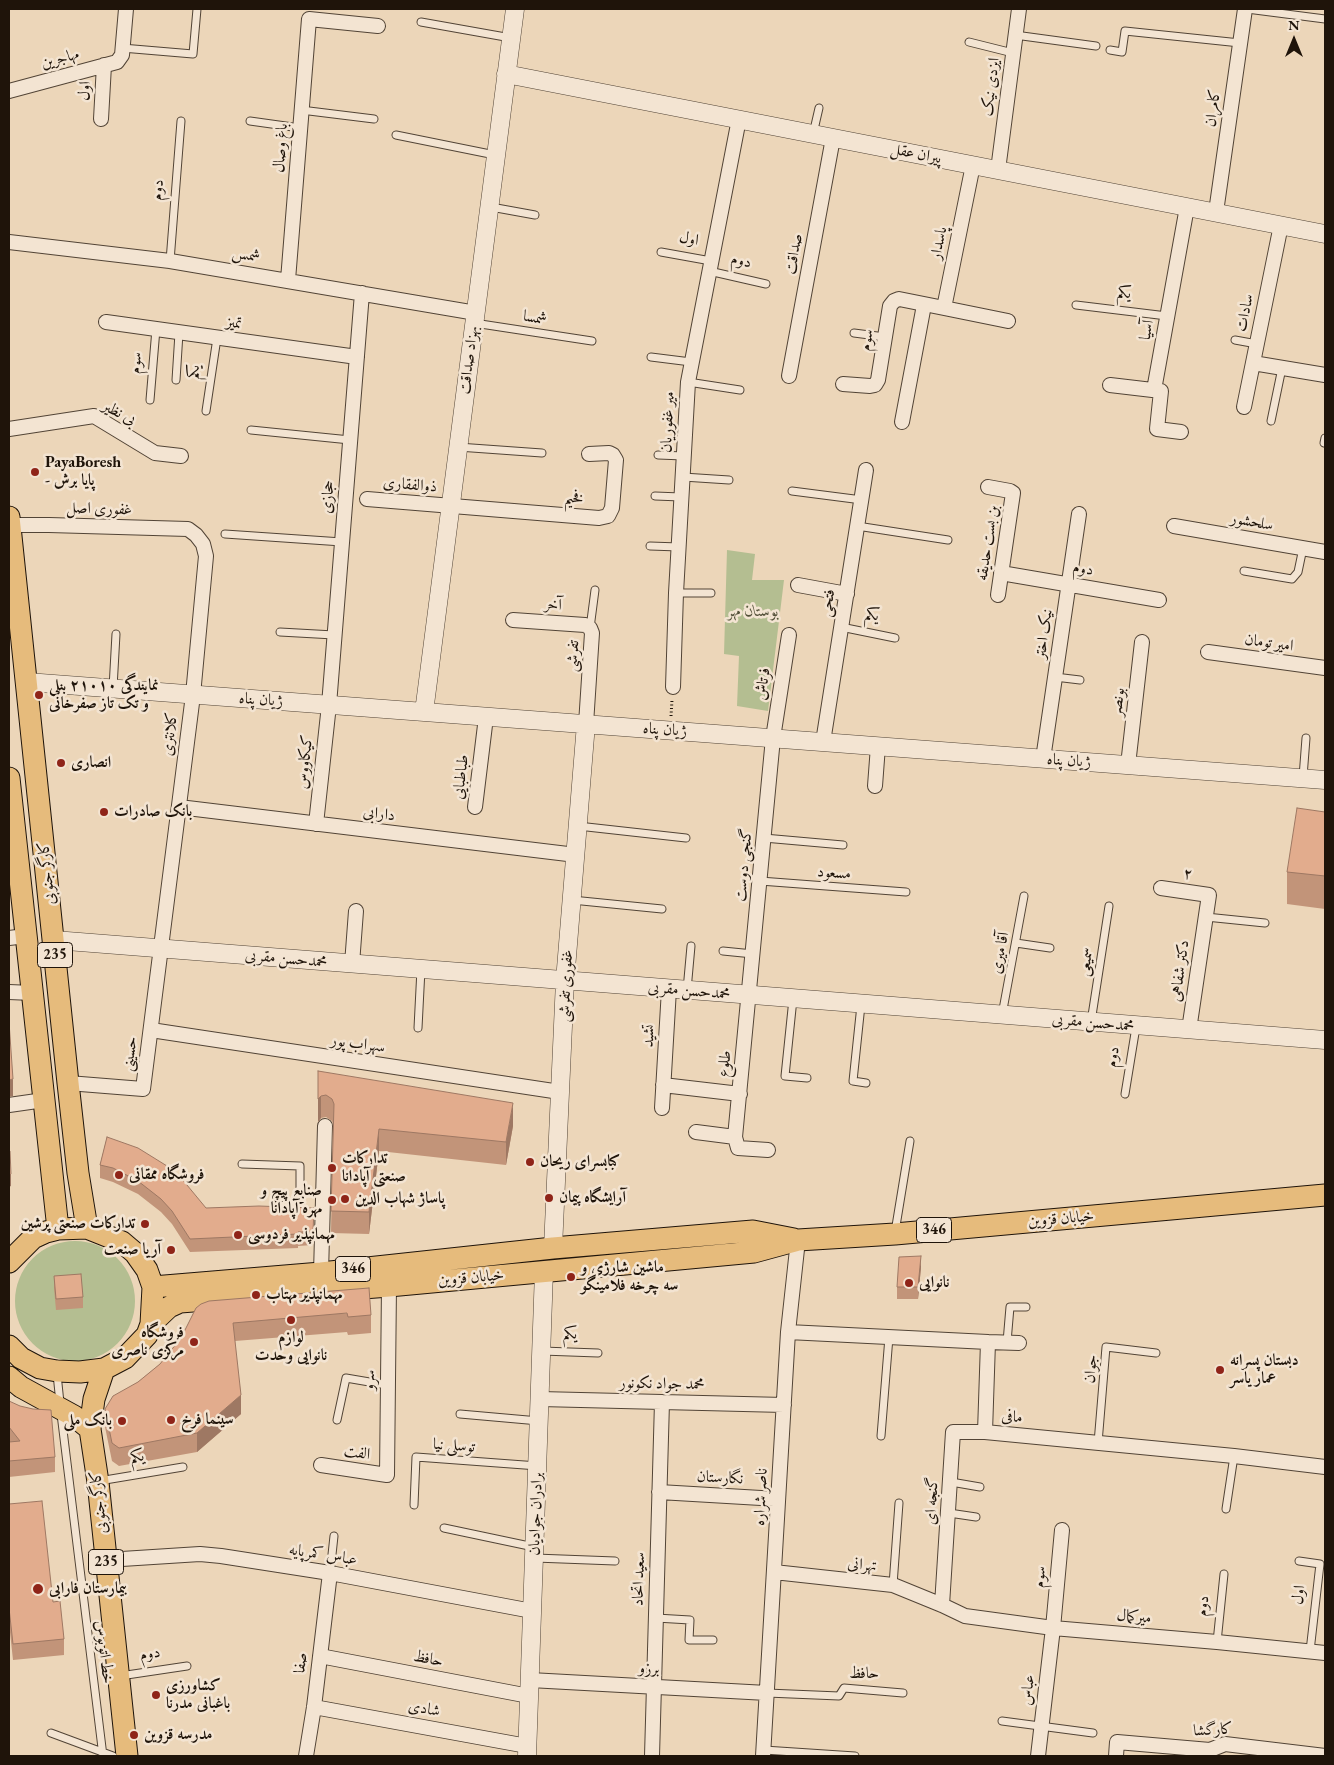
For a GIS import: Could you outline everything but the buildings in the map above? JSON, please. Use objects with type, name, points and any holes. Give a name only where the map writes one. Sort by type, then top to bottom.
[{"type":"main road","name":"کارگر جنوبی","points":[[9,521],[68,1083],[78,1173],[87,1228]]},
{"type":"main road","name":"کارگر جنوبی","points":[[9,778],[17,937],[32,993],[58,1229]]},
{"type":"main road","name":"خیابان قزوین","points":[[104,1369],[125,1358],[140,1343],[152,1324],[169,1307],[180,1302],[388,1286],[754,1252],[798,1240],[895,1234],[1325,1195]]},
{"type":"main road","points":[[9,1262],[33,1238],[58,1229],[87,1228],[106,1234],[122,1242],[135,1253],[147,1270],[153,1287],[152,1324]]},
{"type":"main road","name":"خیابان قزوین","points":[[153,1287],[321,1273],[553,1248],[753,1231],[798,1240]]},
{"type":"main road","points":[[9,1346],[21,1358],[40,1368],[80,1372],[104,1369]]},
{"type":"main road","name":"کارگر جنوبی","points":[[104,1369],[94,1399],[90,1429],[98,1482],[127,1756]]},
{"type":"main road","points":[[9,1377],[21,1388],[74,1416],[90,1429]]},
{"type":"street","points":[[122,53],[126,9]]},
{"type":"street","name":"بهزاد صداقت","points":[[424,712],[515,9]]},
{"type":"street","name":"ایزدی نیک","points":[[998,170],[1019,9]]},
{"type":"street","name":"کامران","points":[[1216,212],[1246,9]]},
{"type":"street","name":"باغ وصال","points":[[288,280],[308,19],[378,26]]},
{"type":"street","name":"مهاجرین","points":[[9,91],[116,62],[122,53]]},
{"type":"street","name":"اول","points":[[101,119],[104,65]]},
{"type":"street","name":"پیران عقل","points":[[506,74],[1325,234]]},
{"type":"street","name":"میر غفوریان","points":[[673,687],[676,593],[688,382],[738,119]]},
{"type":"street","name":"صداقت","points":[[789,376],[833,138]]},
{"type":"street","name":"پاسدار","points":[[944,308],[973,165]]},
{"type":"street","name":"آسیا","points":[[1181,432],[1157,429],[1162,391],[1154,390],[1187,207]]},
{"type":"street","name":"سادات","points":[[1244,407],[1281,225]]},
{"type":"street","name":"شمس","points":[[9,242],[170,261],[288,280],[362,293],[475,318]]},
{"type":"street","name":"حجازی","points":[[329,705],[362,293]]},
{"type":"street","name":"سوم","points":[[843,384],[875,385],[878,380],[890,306],[894,301],[899,299],[924,304]]},
{"type":"street","points":[[902,422],[924,304],[1008,321]]},
{"type":"street","name":"تمیز","points":[[106,322],[356,357]]},
{"type":"street","points":[[1253,363],[1325,375]]},
{"type":"street","points":[[1110,385],[1154,390]]},
{"type":"street","name":"بی نظیر","points":[[9,429],[94,416],[155,453],[180,456]]},
{"type":"street","name":"فخیم","points":[[450,506],[599,518],[608,516],[612,508],[616,460],[614,455],[609,453],[589,454]]},
{"type":"street","name":"فتحی","points":[[823,742],[866,470]]},
{"type":"street","name":"بن بست حدیقه","points":[[988,486],[1012,493],[998,595]]},
{"type":"street","name":"ذوالفقاری","points":[[367,499],[450,506]]},
{"type":"street","name":"نیک اختر","points":[[1043,759],[1080,514]]},
{"type":"street","name":"غفوری اصل","points":[[9,521],[49,525],[188,529]]},
{"type":"street","name":"سلحشور","points":[[1174,526],[1325,552]]},
{"type":"street","name":"کلانتری","points":[[160,949],[193,694],[206,556],[203,544],[188,529]]},
{"type":"street","name":"دوم","points":[[1002,573],[1159,600]]},
{"type":"street","points":[[798,585],[847,594]]},
{"type":"street","name":"آخر","points":[[513,620],[585,625],[590,628]]},
{"type":"street","name":"تفرشی","points":[[586,724],[592,634],[590,628]]},
{"type":"street","name":"فرتاش","points":[[773,738],[788,635]]},
{"type":"street","name":"بونصر","points":[[1128,766],[1142,642]]},
{"type":"street","name":"امیر تومان","points":[[1208,652],[1325,668]]},
{"type":"street","name":"ژیان پناه","points":[[27,682],[1325,780]]},
{"type":"street","name":"کیکاووس","points":[[316,824],[329,705]]},
{"type":"street","name":"طباطبایی","points":[[475,808],[486,717]]},
{"type":"street","name":"غفوری تفرشی","points":[[553,1248],[565,981],[586,724]]},
{"type":"street","name":"گنجی دوست","points":[[750,996],[773,738]]},
{"type":"street","points":[[875,786],[878,746]]},
{"type":"street","name":"دارابی","points":[[178,808],[576,855]]},
{"type":"street","name":"۲","points":[[1161,888],[1209,895]]},
{"type":"street","name":"دکتر شفاهی","points":[[1189,1030],[1209,895]]},
{"type":"street","points":[[352,964],[356,911]]},
{"type":"street","name":"محمدحسن مقربی","points":[[54,940],[1325,1040]]},
{"type":"street","name":"حسینی","points":[[68,1083],[143,1089],[160,949]]},
{"type":"street","name":"تشید","points":[[662,1108],[669,989]]},
{"type":"street","points":[[9,992],[32,993]]},
{"type":"street","name":"طلوع","points":[[735,1137],[750,996]]},
{"type":"street","name":"سهراب پور","points":[[151,1030],[560,1092]]},
{"type":"street","points":[[664,1085],[740,1094]]},
{"type":"street","points":[[9,1106],[44,1100]]},
{"type":"street","points":[[321,1273],[326,1126]]},
{"type":"street","points":[[696,1132],[735,1137],[738,1148],[768,1150]]},
{"type":"street","points":[[295,1212],[323,1213]]},
{"type":"street","name":"ناصر شراره","points":[[764,1753],[788,1332],[798,1240]]},
{"type":"street","name":"برادران جوادیان","points":[[527,1751],[544,1271]]},
{"type":"street","name":"سرو","points":[[387,1475],[388,1286]]},
{"type":"street","points":[[788,1332],[1013,1342]]},
{"type":"street","name":"مافی","points":[[988,1342],[985,1432],[1234,1456],[1325,1467]]},
{"type":"street","name":"محمد جواد نکونور","points":[[540,1399],[784,1405]]},
{"type":"street","name":"سعید اتحاد","points":[[652,1756],[662,1402]]},
{"type":"street","name":"گنجه ای","points":[[942,1604],[953,1432],[985,1432]]},
{"type":"street","name":"الفت","points":[[321,1465],[387,1475]]},
{"type":"street","name":"نگارستان","points":[[659,1492],[778,1499]]},
{"type":"street","name":"سوم","points":[[1053,1628],[1062,1530]]},
{"type":"street","name":"عباس کمرپایه","points":[[106,1560],[200,1554],[330,1573],[532,1611]]},
{"type":"street","name":"تهرانی","points":[[774,1572],[893,1585],[942,1604]]},
{"type":"street","name":"صفا","points":[[306,1756],[314,1707],[330,1573]]},
{"type":"street","name":"میرکمال","points":[[942,1604],[965,1616],[1053,1628],[1325,1653]]},
{"type":"street","name":"عباس","points":[[1038,1756],[1053,1628]]},
{"type":"street","name":"حافظ","points":[[320,1656],[529,1688]]},
{"type":"street","name":"برزو","points":[[529,1688],[654,1686],[767,1693]]},
{"type":"street","name":"شادی","points":[[314,1707],[527,1751]]},
{"type":"street","name":"کارگشا","points":[[1116,1756],[1117,1742],[1215,1752],[1225,1744],[1325,1756]]},
{"type":"lane","points":[[122,53],[193,54],[197,9]]},
{"type":"lane","points":[[1246,9],[1325,19]]},
{"type":"lane","points":[[421,22],[511,38]]},
{"type":"lane","points":[[1110,50],[1122,52],[1125,31],[1240,43]]},
{"type":"lane","points":[[1015,35],[1096,46]]},
{"type":"lane","points":[[970,42],[1013,53]]},
{"type":"lane","points":[[813,134],[819,108]]},
{"type":"lane","points":[[301,110],[374,119]]},
{"type":"lane","name":"دوم","points":[[170,261],[180,122]]},
{"type":"lane","points":[[250,122],[300,128]]},
{"type":"lane","points":[[396,135],[496,155]]},
{"type":"lane","points":[[489,207],[535,215]]},
{"type":"lane","name":"اول","points":[[660,252],[710,266]]},
{"type":"lane","name":"دوم","points":[[710,266],[766,284]]},
{"type":"lane","name":"یکم","points":[[1076,304],[1167,316]]},
{"type":"lane","name":"شمسا","points":[[475,318],[592,341]]},
{"type":"lane","name":"سوم","points":[[150,400],[156,329]]},
{"type":"lane","points":[[176,380],[179,333]]},
{"type":"lane","points":[[854,333],[885,337]]},
{"type":"lane","name":"یکم","points":[[206,411],[217,338]]},
{"type":"lane","points":[[1235,340],[1257,344]]},
{"type":"lane","points":[[651,357],[691,362]]},
{"type":"lane","points":[[1271,420],[1282,368]]},
{"type":"lane","points":[[688,382],[740,390]]},
{"type":"lane","points":[[251,430],[350,440]]},
{"type":"lane","points":[[458,447],[542,453]]},
{"type":"lane","points":[[658,455],[684,456]]},
{"type":"lane","points":[[683,477],[730,480]]},
{"type":"lane","points":[[792,491],[862,500]]},
{"type":"lane","points":[[655,496],[682,497]]},
{"type":"lane","points":[[858,526],[948,540]]},
{"type":"lane","points":[[225,534],[342,542]]},
{"type":"lane","points":[[650,546],[679,547]]},
{"type":"lane","points":[[1244,571],[1292,578],[1298,572],[1302,548]]},
{"type":"lane","name":"تفرشی","points":[[590,628],[595,590]]},
{"type":"lane","points":[[676,593],[711,593]]},
{"type":"lane","name":"یکم","points":[[842,627],[895,638]]},
{"type":"lane","points":[[280,632],[334,635]]},
{"type":"lane","points":[[113,688],[116,634]]},
{"type":"lane","points":[[1055,677],[1080,680]]},
{"type":"lane","points":[[1303,779],[1306,738]]},
{"type":"lane","points":[[578,826],[686,838]]},
{"type":"lane","points":[[764,838],[843,845]]},
{"type":"lane","name":"مسعود","points":[[760,881],[906,892]]},
{"type":"lane","name":"آقا میری","points":[[1002,1015],[1024,896]]},
{"type":"lane","points":[[572,900],[662,908]]},
{"type":"lane","name":"سمیعی","points":[[1090,1023],[1108,906]]},
{"type":"lane","points":[[1206,917],[1265,924]]},
{"type":"lane","points":[[1016,943],[1050,948]]},
{"type":"lane","points":[[687,991],[691,946]]},
{"type":"lane","points":[[723,951],[753,954]]},
{"type":"lane","points":[[418,1028],[421,969]]},
{"type":"lane","points":[[793,999],[785,1076],[807,1078]]},
{"type":"lane","points":[[862,1004],[853,1081],[866,1083]]},
{"type":"lane","name":"دوم","points":[[1125,1094],[1136,1026]]},
{"type":"lane","points":[[895,1234],[910,1141]]},
{"type":"lane","points":[[242,1164],[300,1166],[295,1212]]},
{"type":"lane","points":[[1013,1342],[1010,1307],[1026,1307]]},
{"type":"lane","points":[[881,1436],[889,1337]]},
{"type":"lane","name":"جوان","points":[[1098,1443],[1106,1347],[1156,1353]]},
{"type":"lane","name":"یکم","points":[[542,1351],[598,1353]]},
{"type":"lane","name":"خط اتوبوس","points":[[57,1371],[104,1756]]},
{"type":"lane","points":[[337,1420],[346,1378],[387,1385]]},
{"type":"lane","points":[[460,1414],[539,1421]]},
{"type":"lane","points":[[1226,1509],[1234,1456]]},
{"type":"lane","name":"توسلی نیا","points":[[414,1505],[416,1457],[538,1466]]},
{"type":"lane","name":"یکم","points":[[98,1482],[183,1467]]},
{"type":"lane","points":[[950,1482],[980,1487]]},
{"type":"lane","points":[[893,1585],[899,1504]]},
{"type":"lane","points":[[949,1513],[976,1517]]},
{"type":"lane","points":[[444,1528],[534,1552],[615,1562]]},
{"type":"lane","points":[[330,1573],[334,1536]]},
{"type":"lane","name":"اول","points":[[1299,1561],[1320,1564],[1310,1652]]},
{"type":"lane","name":"دوم","points":[[1217,1642],[1224,1574]]},
{"type":"lane","points":[[656,1618],[690,1620],[689,1640],[713,1640]]},
{"type":"lane","name":"دوم","points":[[118,1676],[187,1666]]},
{"type":"lane","name":"حافظ","points":[[767,1693],[840,1696],[844,1688],[904,1693]]},
{"type":"lane","points":[[1002,1720],[1093,1733]]},
{"type":"lane","points":[[51,1734],[113,1756]]},
{"type":"lane","points":[[764,1753],[855,1756]]},
{"type":"path","points":[[669,731],[673,687]]},
{"type":"green space","name":"بوستان مهر","points":[[727,550],[755,554],[752,580],[784,580],[768,711],[737,706],[739,656],[724,654]]},
{"type":"green space","points":[[75,1241],[98,1245],[117,1259],[131,1278],[135,1301],[131,1324],[117,1343],[98,1357],[75,1361],[52,1357],[33,1343],[19,1324],[15,1301],[19,1278],[33,1259],[52,1245]]},
{"type":"place","name":"PayaBoresh - پایا برش","points":[[35,472]]},
{"type":"place","name":"نمایندگی ۲۱۰۱۰ بنلی و تک تاز صفرخانی","points":[[39,695]]},
{"type":"place","name":"انصاری","points":[[61,763]]},
{"type":"place","name":"بانک صادرات","points":[[104,812]]},
{"type":"place","name":"کبابسرای ریحان","points":[[530,1162]]},
{"type":"place","name":"تدارکات صنعتی آپادانا","points":[[332,1168]]},
{"type":"place","name":"فروشگاه ممقانی","points":[[119,1175]]},
{"type":"place","name":"آرایشگاه پیمان","points":[[549,1198]]},
{"type":"place","name":"پاساژ شهاب الدین","points":[[345,1199]]},
{"type":"place","name":"صنایع پیچ و مهره آپادانا","points":[[332,1200]]},
{"type":"place","name":"تدارکات صنعتی پرشین","points":[[145,1224]]},
{"type":"place","name":"مهمانپذیر فردوسی","points":[[238,1235]]},
{"type":"place","name":"آریا صنعت","points":[[171,1250]]},
{"type":"place","name":"ماشین شارژی و سه چرخه فلامینگو","points":[[571,1277]]},
{"type":"place","name":"نانوایی","points":[[909,1283]]},
{"type":"place","name":"مهمانپذیر مهتاب","points":[[256,1295]]},
{"type":"place","name":"لوازم نانوایی وحدت","points":[[291,1320]]},
{"type":"place","name":"فروشگاه مرکزی ناصری","points":[[194,1342]]},
{"type":"place","name":"دبستان پسرانه عمار یاسر","points":[[1220,1370]]},
{"type":"place","name":"سینما فرخ","points":[[171,1420]]},
{"type":"place","name":"بانک ملی","points":[[122,1421]]},
{"type":"place","name":"بیمارستان فارابی","points":[[38,1589]]},
{"type":"place","name":"کشاورزی باغبانی مدرنا","points":[[156,1695]]},
{"type":"place","name":"مدرسه قزوین","points":[[134,1735]]}]
